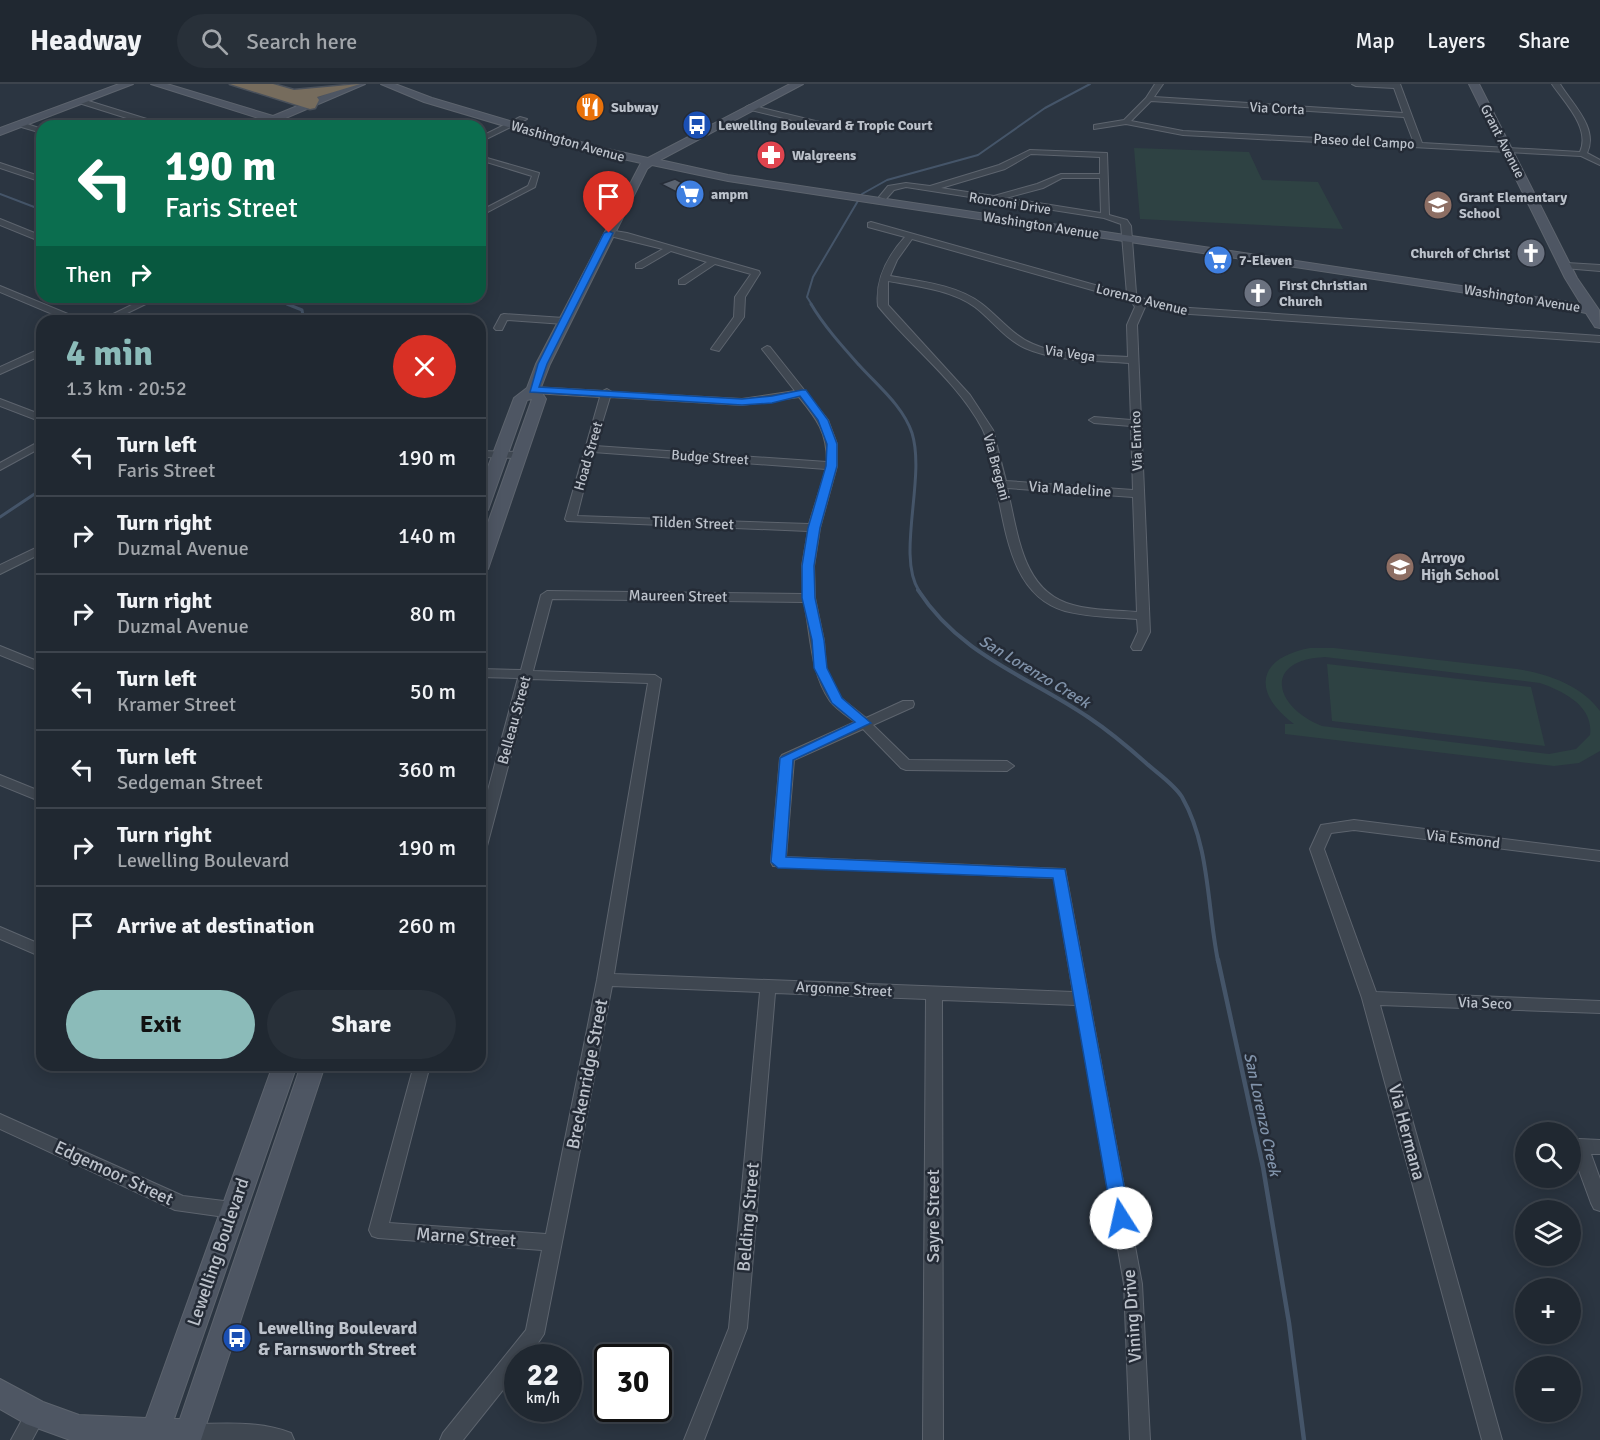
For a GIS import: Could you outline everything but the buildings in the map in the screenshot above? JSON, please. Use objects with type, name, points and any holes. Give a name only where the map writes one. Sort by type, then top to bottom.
[{"type":"highway","points":[[236,84],[310,105],[313,100],[259,84]]},
{"type":"highway","points":[[332,94],[344,84]]},
{"type":"highway","points":[[292,94],[332,94],[354,84]]},
{"type":"main road","points":[[0,132],[128,84]]},
{"type":"main road","points":[[156,84],[274,120],[360,84]]},
{"type":"main road","points":[[750,107],[789,84]]},
{"type":"main road","points":[[486,494],[521,398],[533,390],[564,321],[637,176],[649,160],[798,84]]},
{"type":"main road","name":"Grant Avenue","points":[[1474,84],[1576,286],[1596,311],[1600,324]]},
{"type":"main road","points":[[332,94],[378,87],[403,88]]},
{"type":"main road","name":"Washington Avenue","points":[[403,88],[524,119],[640,153],[649,160]]},
{"type":"main road","name":"Washington Avenue","points":[[403,88],[511,125],[619,156],[803,191],[809,195],[874,201],[1128,242],[1596,311]]},
{"type":"main road","points":[[619,156],[637,176]]},
{"type":"main road","points":[[637,176],[687,170]]},
{"type":"main road","points":[[1551,304],[1569,298],[1576,286]]},
{"type":"main road","points":[[1551,304],[1600,331]]},
{"type":"main road","points":[[486,551],[539,399],[533,390]]},
{"type":"main road","name":"Lewelling Boulevard","points":[[154,1437],[283,1071]]},
{"type":"main road","name":"Lewelling Boulevard","points":[[188,1437],[312,1071]]},
{"type":"main road","points":[[0,1393],[36,1414],[79,1429],[154,1437],[188,1437]]},
{"type":"street","points":[[1097,127],[1126,122],[1149,99],[1159,84]]},
{"type":"street","points":[[1356,84],[1396,85],[1418,144]]},
{"type":"street","points":[[1556,84],[1586,130],[1588,140],[1582,154]]},
{"type":"street","name":"Via Corta","points":[[1149,99],[1406,115]]},
{"type":"street","points":[[82,101],[141,120]]},
{"type":"street","points":[[750,107],[833,128]]},
{"type":"street","points":[[486,137],[524,119]]},
{"type":"street","name":"Paseo del Campo","points":[[1126,122],[1183,133],[1582,154],[1600,163]]},
{"type":"street","points":[[21,124],[36,129]]},
{"type":"street","points":[[929,189],[1002,166],[1030,152],[1104,155],[1105,216]]},
{"type":"street","points":[[486,160],[536,175],[531,187],[486,211]]},
{"type":"street","points":[[0,165],[36,178]]},
{"type":"street","points":[[990,200],[1040,186],[1061,176],[1105,176]]},
{"type":"street","name":"Ronconi Drive","points":[[874,201],[897,185],[1105,216],[1124,223],[1128,242]]},
{"type":"street","points":[[0,222],[36,237]]},
{"type":"street","name":"Lorenzo Avenue","points":[[871,225],[1189,312],[1600,339]]},
{"type":"street","points":[[609,233],[624,235],[756,273],[740,297],[739,317],[716,349]]},
{"type":"street","name":"Via Bregani","points":[[910,236],[901,246],[884,278],[880,292],[883,306],[965,394],[988,430],[1003,484],[1021,566],[1032,583],[1047,599],[1073,608],[1143,616]]},
{"type":"street","name":"Via Enrico","points":[[1128,242],[1131,293],[1140,307],[1132,325],[1144,632],[1137,647]]},
{"type":"street","points":[[639,266],[671,248]]},
{"type":"street","points":[[682,282],[714,261]]},
{"type":"street","points":[[1567,266],[1600,268]]},
{"type":"street","name":"Via Vega","points":[[884,278],[911,282],[975,302],[1011,335],[1044,351],[1065,355],[1132,360]]},
{"type":"street","points":[[0,289],[63,315]]},
{"type":"street","points":[[117,315],[142,303]]},
{"type":"street","points":[[498,328],[504,317],[564,321]]},
{"type":"street","points":[[767,349],[823,420],[832,444],[832,466],[814,528],[808,566],[808,598],[818,640],[820,668],[836,700],[864,723],[906,765],[1007,766]]},
{"type":"street","points":[[3,367],[36,353]]},
{"type":"street","points":[[533,390],[742,402],[802,393]]},
{"type":"street","name":"Hoad Street","points":[[571,519],[589,449],[607,393]]},
{"type":"street","points":[[0,402],[36,417]]},
{"type":"street","points":[[1094,420],[1136,423]]},
{"type":"street","points":[[0,467],[36,446]]},
{"type":"street","name":"Budge Street","points":[[589,449],[832,466]]},
{"type":"street","points":[[486,454],[519,455]]},
{"type":"street","name":"Via Madeline","points":[[1003,484],[1137,494]]},
{"type":"street","name":"Tilden Street","points":[[571,519],[814,528]]},
{"type":"street","points":[[0,570],[36,551]]},
{"type":"street","name":"Maureen Street","points":[[547,595],[808,598]]},
{"type":"street","name":"Belleau Street","points":[[486,823],[547,595]]},
{"type":"street","points":[[0,650],[36,665]]},
{"type":"street","points":[[486,674],[525,676]]},
{"type":"street","name":"Breckenridge Street","points":[[450,1440],[535,1334],[605,980],[655,679],[525,676]]},
{"type":"street","points":[[864,723],[908,704]]},
{"type":"street","name":"Vining Drive","points":[[864,723],[787,758],[778,862],[1060,873],[1133,1284],[1140,1440]]},
{"type":"street","points":[[0,780],[36,795]]},
{"type":"street","name":"Via Esmond","points":[[1326,829],[1354,825],[1600,856]]},
{"type":"street","name":"Via Hermana","points":[[1326,829],[1317,849],[1370,998],[1492,1440]]},
{"type":"street","points":[[0,933],[36,948]]},
{"type":"street","name":"Argonne Street","points":[[605,980],[1082,999]]},
{"type":"street","name":"Belding Street","points":[[694,1440],[738,1328],[768,986]]},
{"type":"street","name":"Sayre Street","points":[[933,1440],[934,993]]},
{"type":"street","name":"Via Seco","points":[[1370,998],[1600,1007]]},
{"type":"street","name":"Marne Street","points":[[420,1071],[378,1230],[554,1243]]},
{"type":"street","name":"Edgemoor Street","points":[[0,1121],[181,1204],[232,1210]]},
{"type":"street","points":[[1600,1147],[1579,1146],[1600,1203]]},
{"type":"street","points":[[21,1440],[36,1414]]},
{"type":"street","points":[[188,1437],[254,1434],[284,1440]]},
{"type":"green space","points":[[1134,148],[1249,152],[1262,180],[1318,182],[1343,229],[1140,219]]},
{"type":"green space","points":[[1310,648],[1334,648],[1517,669],[1540,674],[1574,688],[1600,711],[1600,751],[1579,763],[1554,766],[1285,734],[1285,724],[1294,724],[1280,712],[1271,700],[1266,689],[1266,678],[1270,668],[1292,653]],"holes":[[[1325,657],[1540,683],[1567,695],[1582,708],[1587,716],[1590,735],[1576,749],[1549,754],[1322,726],[1293,708],[1285,697],[1282,686],[1284,675],[1291,666],[1305,660]]]},
{"type":"green space","points":[[1327,664],[1531,687],[1545,746],[1332,721]]},
{"type":"waterway","name":"San Lorenzo Creek","points":[[812,305],[807,297],[813,277],[862,194],[887,180],[978,155],[1045,108],[1090,84]]},
{"type":"waterway","points":[[0,194],[36,208]]},
{"type":"waterway","points":[[286,303],[291,305]]},
{"type":"waterway","points":[[287,304],[302,310],[303,315]]},
{"type":"waterway","name":"San Lorenzo Creek","points":[[811,304],[840,343],[896,405],[912,433],[916,472],[910,557],[913,576],[919,591]]},
{"type":"waterway","points":[[0,517],[36,493]]},
{"type":"waterway","name":"San Lorenzo Creek","points":[[918,590],[935,613],[974,648],[1096,722],[1179,792],[1191,816],[1203,856],[1218,961]]},
{"type":"waterway","name":"San Lorenzo Creek","points":[[1218,960],[1263,1167],[1289,1323],[1304,1440]]},
{"type":"place","name":"Subway","points":[[590,107]]},
{"type":"place","name":"Lewelling Boulevard & Tropic Court","points":[[697,125]]},
{"type":"place","name":"Walgreens","points":[[771,155]]},
{"type":"place","name":"ampm","points":[[690,194]]},
{"type":"place","name":"Grant Elementary School","points":[[1438,205]]},
{"type":"place","name":"Church of Christ","points":[[1531,253]]},
{"type":"place","name":"7-Eleven","points":[[1218,260]]},
{"type":"place","name":"First Christian Church","points":[[1258,293]]},
{"type":"place","name":"Arroyo High School","points":[[1400,567]]},
{"type":"place","name":"Lewelling Boulevard & Farnsworth Street","points":[[237,1338]]},
{"type":"route","points":[[609,233],[543,364],[533,390],[742,402],[802,393],[823,420],[832,444],[832,466],[814,528],[808,566],[808,598],[818,640],[820,668],[836,700],[864,723],[787,758],[778,862],[1060,873],[1121,1218]]}]
